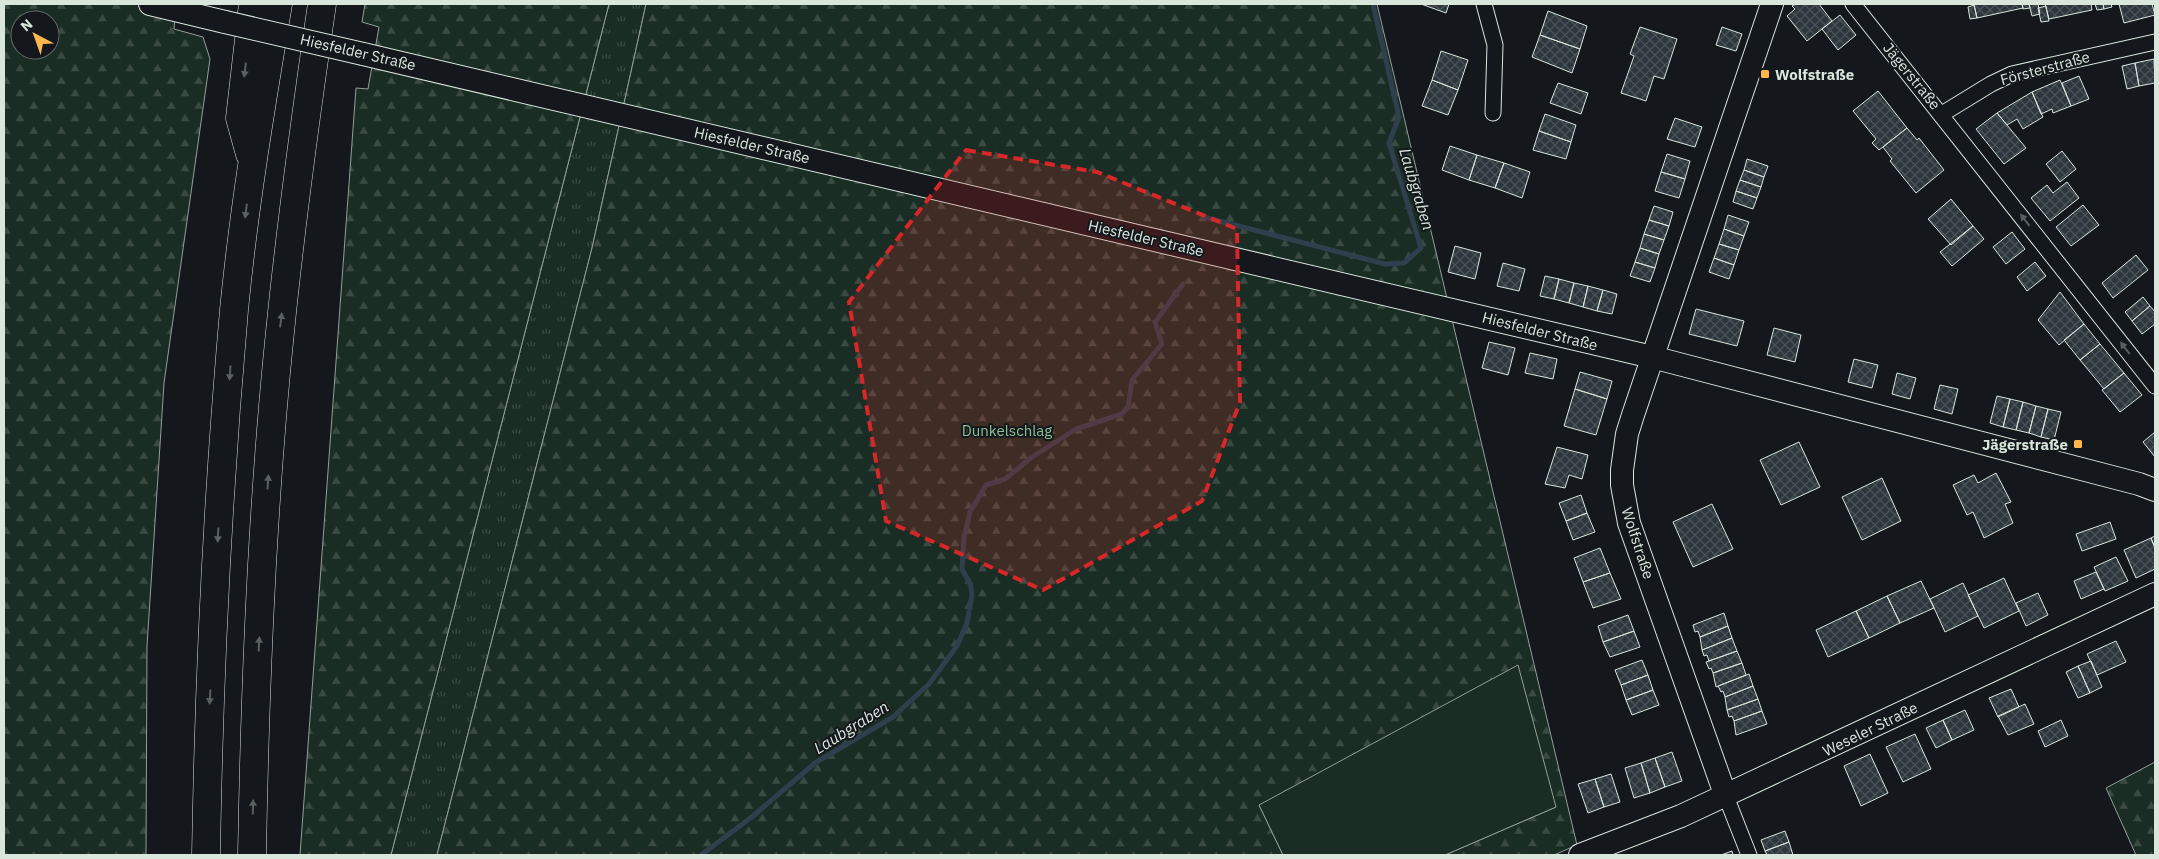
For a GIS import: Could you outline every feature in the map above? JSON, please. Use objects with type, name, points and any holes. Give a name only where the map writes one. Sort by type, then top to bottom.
[{"type":"highway","points":[[252,163],[240,118],[253,4]]},
{"type":"highway","points":[[206,855],[208,719],[219,514],[234,309],[252,163],[278,4]]},
{"type":"highway","points":[[252,855],[254,741],[264,539],[280,333],[303,133],[322,4]]},
{"type":"street","name":"Hiesfelder Straße","points":[[150,4],[1652,357],[2150,487]]},
{"type":"street","points":[[1484,4],[1495,45],[1493,113]]},
{"type":"street","name":"Wolfstraße","points":[[1725,794],[1636,547],[1624,501],[1622,470],[1627,434],[1772,4]]},
{"type":"street","name":"Jägerstraße","points":[[1853,4],[1942,114],[2155,386]]},
{"type":"street","name":"Försterstraße","points":[[1942,114],[1991,84],[2012,74],[2155,42]]},
{"type":"street","name":"Weseler Straße","points":[[1580,855],[1681,816],[1725,794],[1825,751],[2155,594]]},
{"type":"street","points":[[1725,794],[1749,855]]},
{"type":"highlighted area","points":[[966,150],[1097,172],[1237,229],[1240,402],[1202,501],[1043,590],[886,521],[849,302]]},
{"type":"green space","points":[[4,4],[176,4],[174,29],[203,37],[210,59],[164,383],[147,646],[146,855],[4,855]]},
{"type":"green space","points":[[365,4],[609,4],[391,855],[300,855],[356,88],[368,89],[379,27],[362,22]]},
{"type":"green space","points":[[609,4],[646,4],[592,248],[437,855],[391,855]]},
{"type":"green space","name":"Dunkelschlag","points":[[646,4],[1377,4],[1577,845],[1554,855],[1445,855],[1556,807],[1259,805],[1283,855],[437,855],[592,248]]},
{"type":"green space","points":[[1518,665],[1556,807],[1445,855],[1283,855],[1259,805]]},
{"type":"green space","points":[[2155,762],[2155,855],[2136,855],[2106,788]]},
{"type":"building","points":[[1421,4],[1449,4],[1446,13]]},
{"type":"building","points":[[1795,4],[1819,4],[1832,21],[1807,41],[1787,16],[1795,9],[1792,6]]},
{"type":"building","points":[[1974,4],[2022,4],[2023,8],[1977,18]]},
{"type":"building","points":[[2022,4],[2029,4],[2030,8],[2023,9]]},
{"type":"building","points":[[2029,4],[2038,4],[2040,14],[2032,16]]},
{"type":"building","points":[[2045,4],[2091,4],[2092,10],[2049,19]]},
{"type":"building","points":[[2095,4],[2103,4],[2104,9],[2097,10]]},
{"type":"building","points":[[2103,4],[2111,4],[2112,7],[2104,9]]},
{"type":"building","points":[[2119,4],[2152,4],[2155,15],[2124,23]]},
{"type":"building","points":[[1974,5],[1977,18],[1970,19],[1968,7]]},
{"type":"building","points":[[2046,6],[2049,21],[2041,22],[2038,8]]},
{"type":"building","points":[[1548,11],[1587,26],[1580,49],[1540,35]]},
{"type":"building","points":[[1840,15],[1856,35],[1838,50],[1822,29]]},
{"type":"building","points":[[1640,27],[1677,39],[1664,79],[1654,76],[1646,101],[1621,93],[1634,56],[1630,54]]},
{"type":"building","points":[[1722,27],[1742,34],[1736,51],[1716,45]]},
{"type":"building","points":[[1540,35],[1580,49],[1572,73],[1532,57]]},
{"type":"building","points":[[1441,51],[1468,60],[1458,90],[1432,80]]},
{"type":"building","points":[[2154,59],[2155,83],[2139,86],[2135,63]]},
{"type":"building","points":[[2135,63],[2139,86],[2127,89],[2122,66]]},
{"type":"building","points":[[2079,76],[2089,99],[2071,106],[2062,83]]},
{"type":"building","points":[[1432,80],[1458,90],[1448,115],[1422,106]]},
{"type":"building","points":[[2060,80],[2071,106],[2053,113],[2052,109],[2041,114],[2032,92]]},
{"type":"building","points":[[1558,83],[1588,93],[1581,114],[1550,103]]},
{"type":"building","points":[[1878,91],[1907,128],[1879,150],[1872,143],[1876,139],[1853,111]]},
{"type":"building","points":[[2032,92],[2043,117],[2023,129],[2017,119],[2007,125],[1997,113]]},
{"type":"building","points":[[1997,113],[2026,148],[2004,164],[1976,129]]},
{"type":"building","points":[[1545,114],[1576,125],[1571,142],[1539,131]]},
{"type":"building","points":[[1675,118],[1702,127],[1695,147],[1667,139]]},
{"type":"building","points":[[1907,128],[1917,140],[1919,138],[1944,170],[1916,193],[1890,161],[1892,159],[1883,147]]},
{"type":"building","points":[[1539,131],[1571,142],[1566,159],[1533,150]]},
{"type":"building","points":[[1450,146],[1477,155],[1469,180],[1442,170]]},
{"type":"building","points":[[2062,151],[2076,169],[2060,182],[2046,164]]},
{"type":"building","points":[[1667,154],[1690,161],[1685,179],[1661,172]]},
{"type":"building","points":[[1477,155],[1504,163],[1495,188],[1469,180]]},
{"type":"building","points":[[1747,159],[1768,166],[1764,177],[1744,170]]},
{"type":"building","points":[[1504,163],[1530,172],[1522,198],[1495,188]]},
{"type":"building","points":[[1744,170],[1764,177],[1761,187],[1740,180]]},
{"type":"building","points":[[1661,172],[1685,179],[1679,198],[1655,191]]},
{"type":"building","points":[[1740,180],[1761,187],[1757,198],[1736,191]]},
{"type":"building","points":[[2067,182],[2079,198],[2050,221],[2031,198],[2047,185],[2053,193]]},
{"type":"building","points":[[1736,191],[1757,198],[1753,209],[1733,202]]},
{"type":"building","points":[[1951,199],[1973,226],[1951,245],[1928,219]]},
{"type":"building","points":[[2083,205],[2099,225],[2071,246],[2056,227]]},
{"type":"building","points":[[1654,206],[1673,212],[1669,226],[1649,220]]},
{"type":"building","points":[[1728,215],[1749,222],[1744,236],[1724,229]]},
{"type":"building","points":[[1649,220],[1669,226],[1664,240],[1644,234]]},
{"type":"building","points":[[1973,226],[1984,239],[1952,266],[1940,252]]},
{"type":"building","points":[[1724,229],[1744,236],[1739,250],[1719,244]]},
{"type":"building","points":[[2012,232],[2025,249],[2006,264],[1993,247]]},
{"type":"building","points":[[1644,234],[1664,240],[1659,254],[1640,248]]},
{"type":"building","points":[[1719,244],[1739,250],[1734,265],[1714,258]]},
{"type":"building","points":[[1455,246],[1481,253],[1475,279],[1448,272]]},
{"type":"building","points":[[1640,248],[1659,254],[1655,268],[1635,262]]},
{"type":"building","points":[[2136,255],[2148,270],[2113,298],[2102,283]]},
{"type":"building","points":[[1714,258],[1734,265],[1729,279],[1709,272]]},
{"type":"building","points":[[1635,262],[1655,268],[1650,282],[1630,276]]},
{"type":"building","points":[[2035,262],[2046,276],[2027,291],[2017,277]]},
{"type":"building","points":[[1503,263],[1525,269],[1519,291],[1497,286]]},
{"type":"building","points":[[1545,276],[1559,279],[1554,299],[1540,296]]},
{"type":"building","points":[[1559,279],[1574,283],[1569,303],[1554,299]]},
{"type":"building","points":[[1574,283],[1588,286],[1583,307],[1569,303]]},
{"type":"building","points":[[1588,286],[1603,290],[1597,311],[1583,307]]},
{"type":"building","points":[[1603,290],[1617,294],[1612,314],[1597,311]]},
{"type":"building","points":[[2060,292],[2084,324],[2059,345],[2038,320]]},
{"type":"building","points":[[2143,297],[2150,306],[2132,321],[2125,312]]},
{"type":"building","points":[[2150,306],[2155,312],[2155,324],[2142,334],[2132,321]]},
{"type":"building","points":[[1696,309],[1744,321],[1737,346],[1689,334]]},
{"type":"building","points":[[2084,324],[2100,344],[2080,360],[2064,340]]},
{"type":"building","points":[[1774,328],[1801,335],[1795,362],[1767,355]]},
{"type":"building","points":[[1489,342],[1515,348],[1508,375],[1482,368]]},
{"type":"building","points":[[2100,344],[2124,373],[2104,389],[2080,360]]},
{"type":"building","points":[[1530,353],[1557,359],[1553,379],[1525,373]]},
{"type":"building","points":[[1854,359],[1878,365],[1872,388],[1848,382]]},
{"type":"building","points":[[1580,372],[1612,381],[1607,399],[1575,389]]},
{"type":"building","points":[[1897,373],[1916,378],[1910,399],[1892,394]]},
{"type":"building","points":[[2124,373],[2142,395],[2120,412],[2102,390]]},
{"type":"building","points":[[1940,385],[1958,389],[1952,414],[1934,409]]},
{"type":"building","points":[[1575,389],[1607,399],[1596,435],[1564,426]]},
{"type":"building","points":[[1997,396],[2010,399],[2003,427],[1990,423]]},
{"type":"building","points":[[2010,399],[2023,402],[2016,430],[2003,427]]},
{"type":"building","points":[[2023,402],[2036,406],[2029,433],[2016,430]]},
{"type":"building","points":[[2036,406],[2048,409],[2041,437],[2029,433]]},
{"type":"building","points":[[2048,409],[2061,412],[2054,440],[2041,437]]},
{"type":"building","points":[[2155,432],[2155,457],[2143,442]]},
{"type":"building","points":[[1799,442],[1820,487],[1781,505],[1760,460]]},
{"type":"building","points":[[1557,447],[1588,455],[1582,479],[1569,475],[1565,488],[1545,484]]},
{"type":"building","points":[[1996,473],[2011,502],[2005,504],[2013,523],[1984,538],[1973,512],[1967,515],[1953,485],[1974,475],[1978,483]]},
{"type":"building","points":[[1882,478],[1901,521],[1862,540],[1842,497]]},
{"type":"building","points":[[1581,495],[1587,513],[1566,521],[1559,503]]},
{"type":"building","points":[[1712,504],[1733,549],[1693,567],[1673,522]]},
{"type":"building","points":[[1587,513],[1595,532],[1573,540],[1566,521]]},
{"type":"building","points":[[2110,522],[2116,539],[2082,551],[2076,534]]},
{"type":"building","points":[[2155,536],[2155,548],[2151,538]]},
{"type":"building","points":[[2151,538],[2155,548],[2155,569],[2136,578],[2124,550]]},
{"type":"building","points":[[1600,548],[1610,573],[1583,582],[1574,558]]},
{"type":"building","points":[[2116,557],[2128,581],[2105,591],[2094,567]]},
{"type":"building","points":[[2096,572],[2104,589],[2081,599],[2074,581]]},
{"type":"building","points":[[1610,573],[1621,599],[1593,608],[1583,582]]},
{"type":"building","points":[[2004,578],[2019,611],[1984,628],[1968,595]]},
{"type":"building","points":[[1921,581],[1934,608],[1900,623],[1887,596]]},
{"type":"building","points":[[1963,583],[1978,616],[1945,632],[1930,599]]},
{"type":"building","points":[[2038,593],[2048,615],[2026,626],[2016,603]]},
{"type":"building","points":[[1887,596],[1900,623],[1869,638],[1856,611]]},
{"type":"building","points":[[1856,611],[1869,638],[1828,657],[1816,630]]},
{"type":"building","points":[[1724,613],[1728,626],[1700,637],[1698,631],[1695,632],[1693,625]]},
{"type":"building","points":[[1628,615],[1634,631],[1603,642],[1598,626]]},
{"type":"building","points":[[1728,626],[1732,638],[1702,650],[1700,637]]},
{"type":"building","points":[[1634,631],[1640,647],[1610,657],[1603,642]]},
{"type":"building","points":[[1732,638],[1737,651],[1709,661],[1707,655],[1704,656],[1702,650]]},
{"type":"building","points":[[2116,641],[2126,662],[2097,675],[2087,654]]},
{"type":"building","points":[[1737,651],[1742,663],[1713,673],[1711,668],[1709,669],[1706,662]]},
{"type":"building","points":[[1642,660],[1648,675],[1621,685],[1615,670]]},
{"type":"building","points":[[2091,661],[2102,687],[2090,693],[2078,666]]},
{"type":"building","points":[[1742,663],[1746,675],[1716,687],[1713,673]]},
{"type":"building","points":[[2078,666],[2090,693],[2078,698],[2066,672]]},
{"type":"building","points":[[1749,674],[1753,686],[1725,697],[1723,691],[1721,692],[1718,686]]},
{"type":"building","points":[[1648,675],[1653,690],[1626,700],[1621,685]]},
{"type":"building","points":[[1753,686],[1758,699],[1727,710],[1725,697]]},
{"type":"building","points":[[2011,689],[2019,707],[1998,717],[1989,698]]},
{"type":"building","points":[[1653,690],[1659,705],[1632,715],[1626,700]]},
{"type":"building","points":[[1758,699],[1762,711],[1734,721],[1732,716],[1729,717],[1727,710]]},
{"type":"building","points":[[2025,704],[2034,724],[2008,735],[1998,716]]},
{"type":"building","points":[[1965,710],[1974,730],[1952,740],[1943,720]]},
{"type":"building","points":[[1762,711],[1767,724],[1736,735],[1734,721]]},
{"type":"building","points":[[1943,720],[1952,740],[1936,748],[1926,728]]},
{"type":"building","points":[[2061,720],[2068,736],[2045,747],[2038,731]]},
{"type":"building","points":[[1915,734],[1931,769],[1903,782],[1886,747]]},
{"type":"building","points":[[1672,752],[1682,781],[1665,787],[1655,758]]},
{"type":"building","points":[[1870,754],[1888,793],[1861,806],[1844,766]]},
{"type":"building","points":[[1655,758],[1665,787],[1650,793],[1641,763]]},
{"type":"building","points":[[1641,763],[1650,793],[1634,798],[1625,768]]},
{"type":"building","points":[[1611,774],[1620,802],[1604,807],[1595,779]]},
{"type":"building","points":[[1595,779],[1604,807],[1588,813],[1578,784]]},
{"type":"building","points":[[1785,831],[1789,842],[1765,851],[1761,840]]},
{"type":"building","points":[[1789,842],[1793,855],[1767,855],[1765,851]]},
{"type":"building","points":[[1732,851],[1733,855],[1721,855]]},
{"type":"waterway","name":"Laubgraben","points":[[1204,217],[1385,264],[1404,263],[1421,248],[1389,143],[1399,117],[1373,4]]},
{"type":"waterway","name":"Laubgraben","points":[[701,855],[753,816],[815,763],[893,717],[929,684],[957,646],[967,623],[972,595],[971,586],[962,569],[964,537],[970,512],[986,485],[1005,479],[1032,457],[1076,429],[1122,414],[1128,407],[1132,380],[1162,344],[1155,322],[1183,284]]},
{"type":"place","name":"Wolfstraße","points":[[1765,74]]},
{"type":"place","name":"Jägerstraße","points":[[2078,444]]}]
